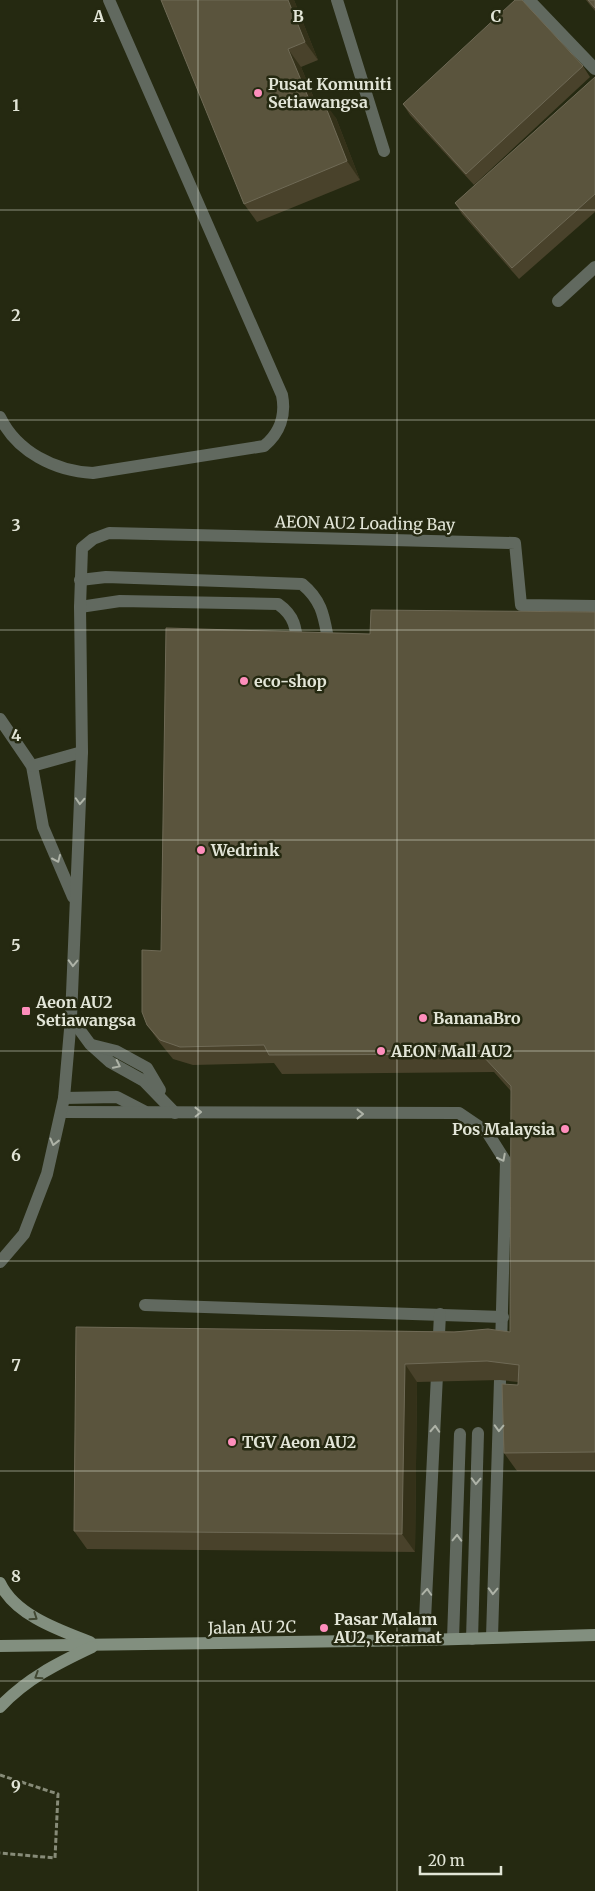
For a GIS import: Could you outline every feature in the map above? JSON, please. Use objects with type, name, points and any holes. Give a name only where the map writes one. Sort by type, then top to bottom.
[{"type":"street","points":[[0,417],[5,426],[28,452],[72,472],[93,473],[264,446],[274,437],[285,410],[282,395],[109,0]]},
{"type":"street","points":[[337,0],[384,151]]},
{"type":"street","points":[[529,0],[595,69]]},
{"type":"street","points":[[558,301],[595,267]]},
{"type":"street","name":"AEON AU2 Loading Bay","points":[[80,580],[82,548],[93,539],[109,533],[514,543],[521,605],[595,606]]},
{"type":"street","points":[[0,1262],[24,1234],[47,1174],[64,1098],[71,1018],[82,752],[80,580],[106,577],[302,584],[315,595],[323,613],[330,651]]},
{"type":"street","points":[[80,607],[120,601],[278,604],[288,611],[295,622],[298,651]]},
{"type":"street","points":[[0,719],[32,766],[43,827],[75,900]]},
{"type":"street","points":[[32,766],[82,752]]},
{"type":"street","points":[[71,1018],[90,1044],[110,1062],[144,1081],[175,1113]]},
{"type":"street","points":[[64,1098],[117,1097],[149,1113]]},
{"type":"street","points":[[62,1112],[459,1113],[487,1132],[506,1162],[501,1348]]},
{"type":"street","points":[[145,1305],[503,1317]]},
{"type":"street","points":[[424,1640],[440,1314]]},
{"type":"street","points":[[492,1637],[500,1380]]},
{"type":"street","points":[[472,1639],[478,1432]]},
{"type":"street","points":[[453,1639],[460,1434]]},
{"type":"street","points":[[0,1583],[23,1609],[47,1626],[97,1645]]},
{"type":"street","name":"Jalan AU 2C","points":[[0,1646],[424,1640],[595,1635]]},
{"type":"street","points":[[0,1707],[23,1686],[53,1666],[97,1645]]},
{"type":"path","points":[[0,1775],[58,1794],[56,1858],[0,1853]]},
{"type":"building","name":"Pusat Komuniti Setiawangsa","points":[[161,0],[288,0],[305,42],[288,49],[311,104],[323,100],[347,161],[244,204]]},
{"type":"building","points":[[515,0],[522,0],[583,66],[466,174],[403,104]]},
{"type":"building","points":[[588,0],[595,0],[595,8]]},
{"type":"building","points":[[595,77],[595,194],[512,268],[455,203]]},
{"type":"building","name":"AEON Mall AU2","points":[[371,610],[595,612],[595,1452],[504,1453],[502,1384],[518,1385],[519,1365],[487,1361],[405,1364],[402,1534],[74,1531],[76,1327],[454,1332],[488,1329],[510,1332],[511,1086],[481,1054],[269,1055],[264,1045],[180,1047],[160,1040],[147,1025],[142,1012],[142,950],[161,951],[166,628],[370,634]]},
{"type":"place","name":"Pusat Komuniti Setiawangsa","points":[[258,93]]},
{"type":"place","name":"eco-shop","points":[[244,681]]},
{"type":"place","name":"Wedrink","points":[[201,850]]},
{"type":"place","name":"Aeon AU2 Setiawangsa","points":[[26,1011]]},
{"type":"place","name":"BananaBro","points":[[423,1018]]},
{"type":"place","name":"AEON Mall AU2","points":[[381,1051]]},
{"type":"place","name":"Pos Malaysia","points":[[565,1129]]},
{"type":"place","name":"TGV Aeon AU2","points":[[232,1442]]},
{"type":"place","name":"Pasar Malam AU2, Keramat","points":[[324,1628]]}]
